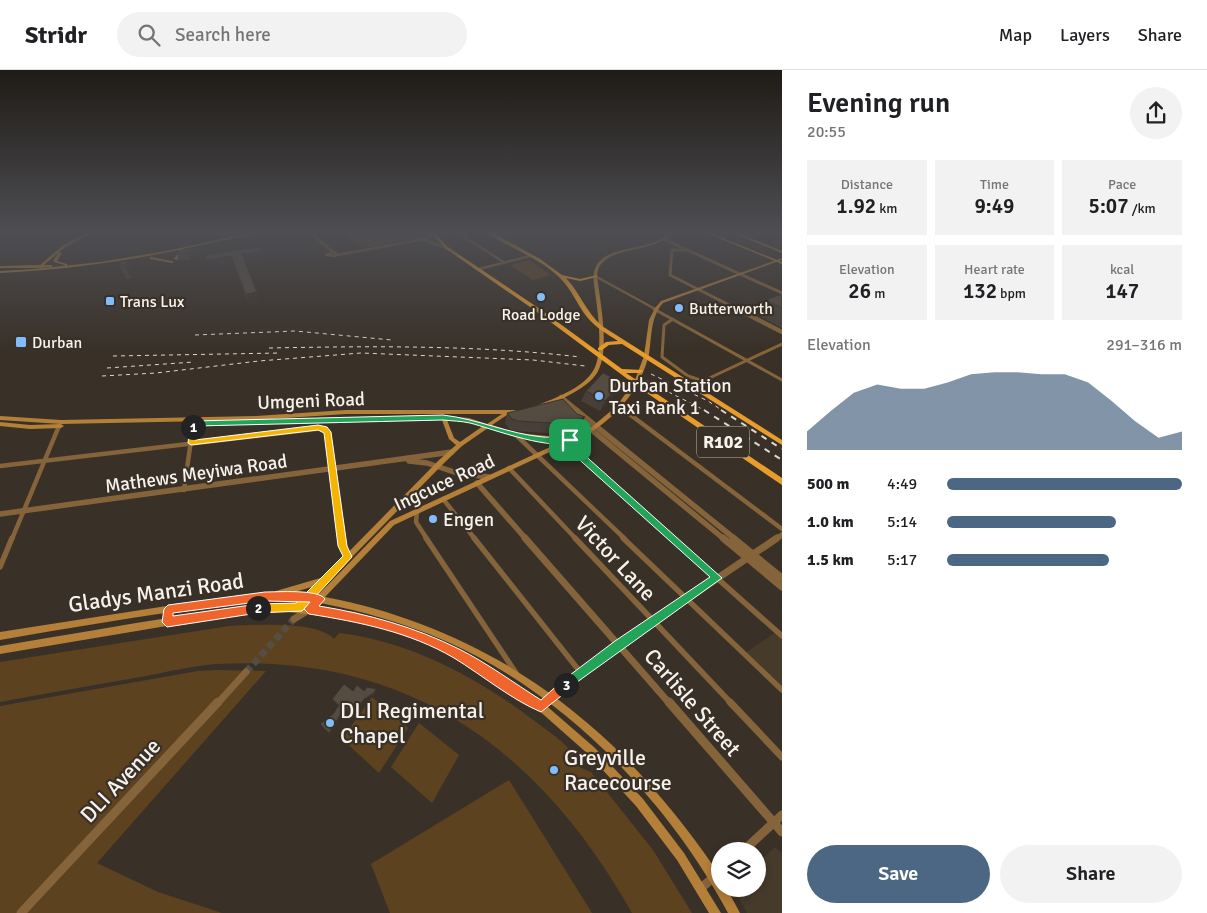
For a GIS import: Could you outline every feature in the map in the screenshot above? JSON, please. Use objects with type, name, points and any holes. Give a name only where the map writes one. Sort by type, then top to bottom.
[{"type":"highway","points":[[480,270],[600,352],[608,343],[623,342]]},
{"type":"highway","points":[[553,270],[560,275],[572,289],[585,313],[600,327]]},
{"type":"highway","points":[[560,275],[580,280],[595,276]]},
{"type":"highway","name":"R102","points":[[600,327],[782,443]]},
{"type":"highway","name":"R102","points":[[600,352],[635,382],[782,482]]},
{"type":"highway","points":[[619,370],[640,371]]},
{"type":"main road","points":[[35,273],[39,270]]},
{"type":"main road","points":[[0,272],[35,273],[56,270]]},
{"type":"main road","points":[[532,408],[561,398],[591,376],[598,365],[600,327],[596,270]]},
{"type":"main road","points":[[635,382],[646,357],[655,309],[666,299],[751,270]]},
{"type":"main road","name":"Ingcuce Road","points":[[309,609],[386,527],[418,510],[568,442],[594,428],[619,406],[635,382]]},
{"type":"main road","name":"Umgeni Road","points":[[256,420],[346,412],[506,414],[526,410]]},
{"type":"main road","points":[[345,419],[346,412]]},
{"type":"main road","points":[[296,614],[308,598],[437,466],[460,445],[506,414]]},
{"type":"main road","points":[[443,417],[452,439],[460,445]]},
{"type":"main road","name":"Umgeni Road","points":[[0,418],[46,422],[443,417],[462,419],[516,436],[568,442]]},
{"type":"main road","name":"Umgeni Road","points":[[0,425],[59,426],[194,421]]},
{"type":"main road","points":[[265,597],[328,578]]},
{"type":"main road","name":"Gladys Manzi Road","points":[[0,636],[168,609],[265,597],[320,599],[411,622],[459,643],[519,677],[551,698],[595,734],[639,778],[711,867]]},
{"type":"main road","points":[[167,622],[168,609]]},
{"type":"main road","name":"Gladys Manzi Road","points":[[0,650],[243,610],[296,614],[309,609],[356,617],[409,632],[456,653],[541,707],[580,738],[624,782],[647,811],[701,888],[715,913]]},
{"type":"main road","name":"Gladys Manzi Road","points":[[725,897],[734,913]]},
{"type":"street","points":[[669,270],[668,274],[782,332]]},
{"type":"street","points":[[732,270],[782,293]]},
{"type":"street","points":[[595,276],[782,380]]},
{"type":"street","points":[[673,319],[664,324],[662,357],[688,376],[703,381],[782,344]]},
{"type":"street","points":[[703,381],[701,385],[703,392]]},
{"type":"street","points":[[561,398],[684,503],[750,556],[782,578]]},
{"type":"street","points":[[555,400],[594,428]]},
{"type":"street","points":[[619,406],[782,529]]},
{"type":"street","points":[[184,490],[194,421]]},
{"type":"street","points":[[0,567],[59,426]]},
{"type":"street","points":[[0,466],[324,428],[328,432],[343,546],[348,557]]},
{"type":"street","points":[[516,436],[782,690]]},
{"type":"street","points":[[568,442],[782,636]]},
{"type":"street","name":"Mathews Meyiwa Road","points":[[0,514],[334,470],[452,452]]},
{"type":"street","name":"Mathews Meyiwa Road","points":[[396,461],[420,462],[457,473],[489,477]]},
{"type":"street","name":"Victor Lane","points":[[509,468],[782,757]]},
{"type":"street","name":"Carlisle Street","points":[[477,483],[782,832]]},
{"type":"street","points":[[443,499],[581,673]]},
{"type":"street","points":[[418,510],[415,517],[421,531],[519,677]]},
{"type":"street","points":[[541,707],[581,673],[619,645],[782,536]]},
{"type":"street","points":[[750,556],[782,587]]},
{"type":"street","name":"DLI Avenue","points":[[21,913],[246,672]]},
{"type":"street","points":[[753,842],[782,815]]},
{"type":"street","points":[[701,888],[711,879]]},
{"type":"shaded area","points":[[518,270],[544,270],[551,275],[533,280]]},
{"type":"shaded area","name":"Greyville Racecourse","points":[[229,626],[300,626],[326,633],[334,639],[339,633],[366,637],[418,653],[443,664],[492,691],[556,737],[570,750],[581,768],[591,772],[653,850],[692,913],[632,913],[596,855],[555,804],[511,760],[462,723],[408,695],[349,675],[286,665],[216,664],[0,702],[0,662]]},
{"type":"shaded area","points":[[776,632],[782,638],[782,691],[744,654]]},
{"type":"shaded area","points":[[198,671],[266,671],[97,863],[158,892],[222,913],[0,913],[0,706]]},
{"type":"shaded area","points":[[372,697],[408,728],[379,773],[342,739]]},
{"type":"shaded area","points":[[419,723],[459,755],[432,803],[391,767]]},
{"type":"shaded area","points":[[509,780],[592,913],[390,913],[371,864]]},
{"type":"shaded area","points":[[775,847],[782,853],[782,913],[747,913],[738,897],[766,897],[766,855]]},
{"type":"building","points":[[237,270],[248,270],[257,292],[246,294]]},
{"type":"building","points":[[782,294],[782,308],[766,300]]},
{"type":"building","points":[[603,373],[622,382],[605,401],[586,391]]},
{"type":"building","points":[[563,399],[577,414],[585,417],[565,424],[519,421],[512,419],[507,413]]},
{"type":"building","points":[[344,684],[353,691],[357,685],[364,691],[367,687],[376,689],[374,693],[364,699],[353,714],[345,707],[329,733],[320,724],[333,714],[339,705],[332,699]]},
{"type":"tunnel","points":[[246,672],[294,619]]},
{"type":"railway","points":[[195,335],[295,331],[392,340]]},
{"type":"railway","points":[[269,348],[464,348],[580,357]]},
{"type":"railway","points":[[113,356],[280,353]]},
{"type":"railway","points":[[102,376],[156,373],[259,361],[361,353],[533,360],[585,366]]},
{"type":"railway","points":[[107,368],[194,362]]},
{"type":"railway","points":[[651,374],[708,401],[723,411]]},
{"type":"railway","points":[[647,381],[706,411]]},
{"type":"railway","points":[[704,410],[782,460]]},
{"type":"railway","points":[[721,410],[782,449]]},
{"type":"place","name":"Road Lodge","points":[[541,297]]},
{"type":"place","name":"Trans Lux","points":[[110,301]]},
{"type":"place","name":"Butterworth","points":[[679,308]]},
{"type":"place","name":"Durban","points":[[21,342]]},
{"type":"place","name":"Durban Station Taxi Rank 1","points":[[599,396]]},
{"type":"place","name":"Engen","points":[[433,519]]},
{"type":"place","name":"DLI Regimental Chapel","points":[[330,723]]},
{"type":"place","name":"Greyville Racecourse","points":[[554,770]]},
{"type":"route","points":[[570,440],[544,440],[516,436],[469,420],[457,418],[194,423],[191,443],[324,428],[328,432],[343,546],[348,557],[319,588],[308,598],[298,608],[243,610],[167,622],[168,609],[265,597],[282,596],[300,597],[308,598],[320,599],[309,609],[356,617],[409,632],[456,653],[541,707],[557,692],[619,645],[717,578],[565,443],[570,440]]}]
